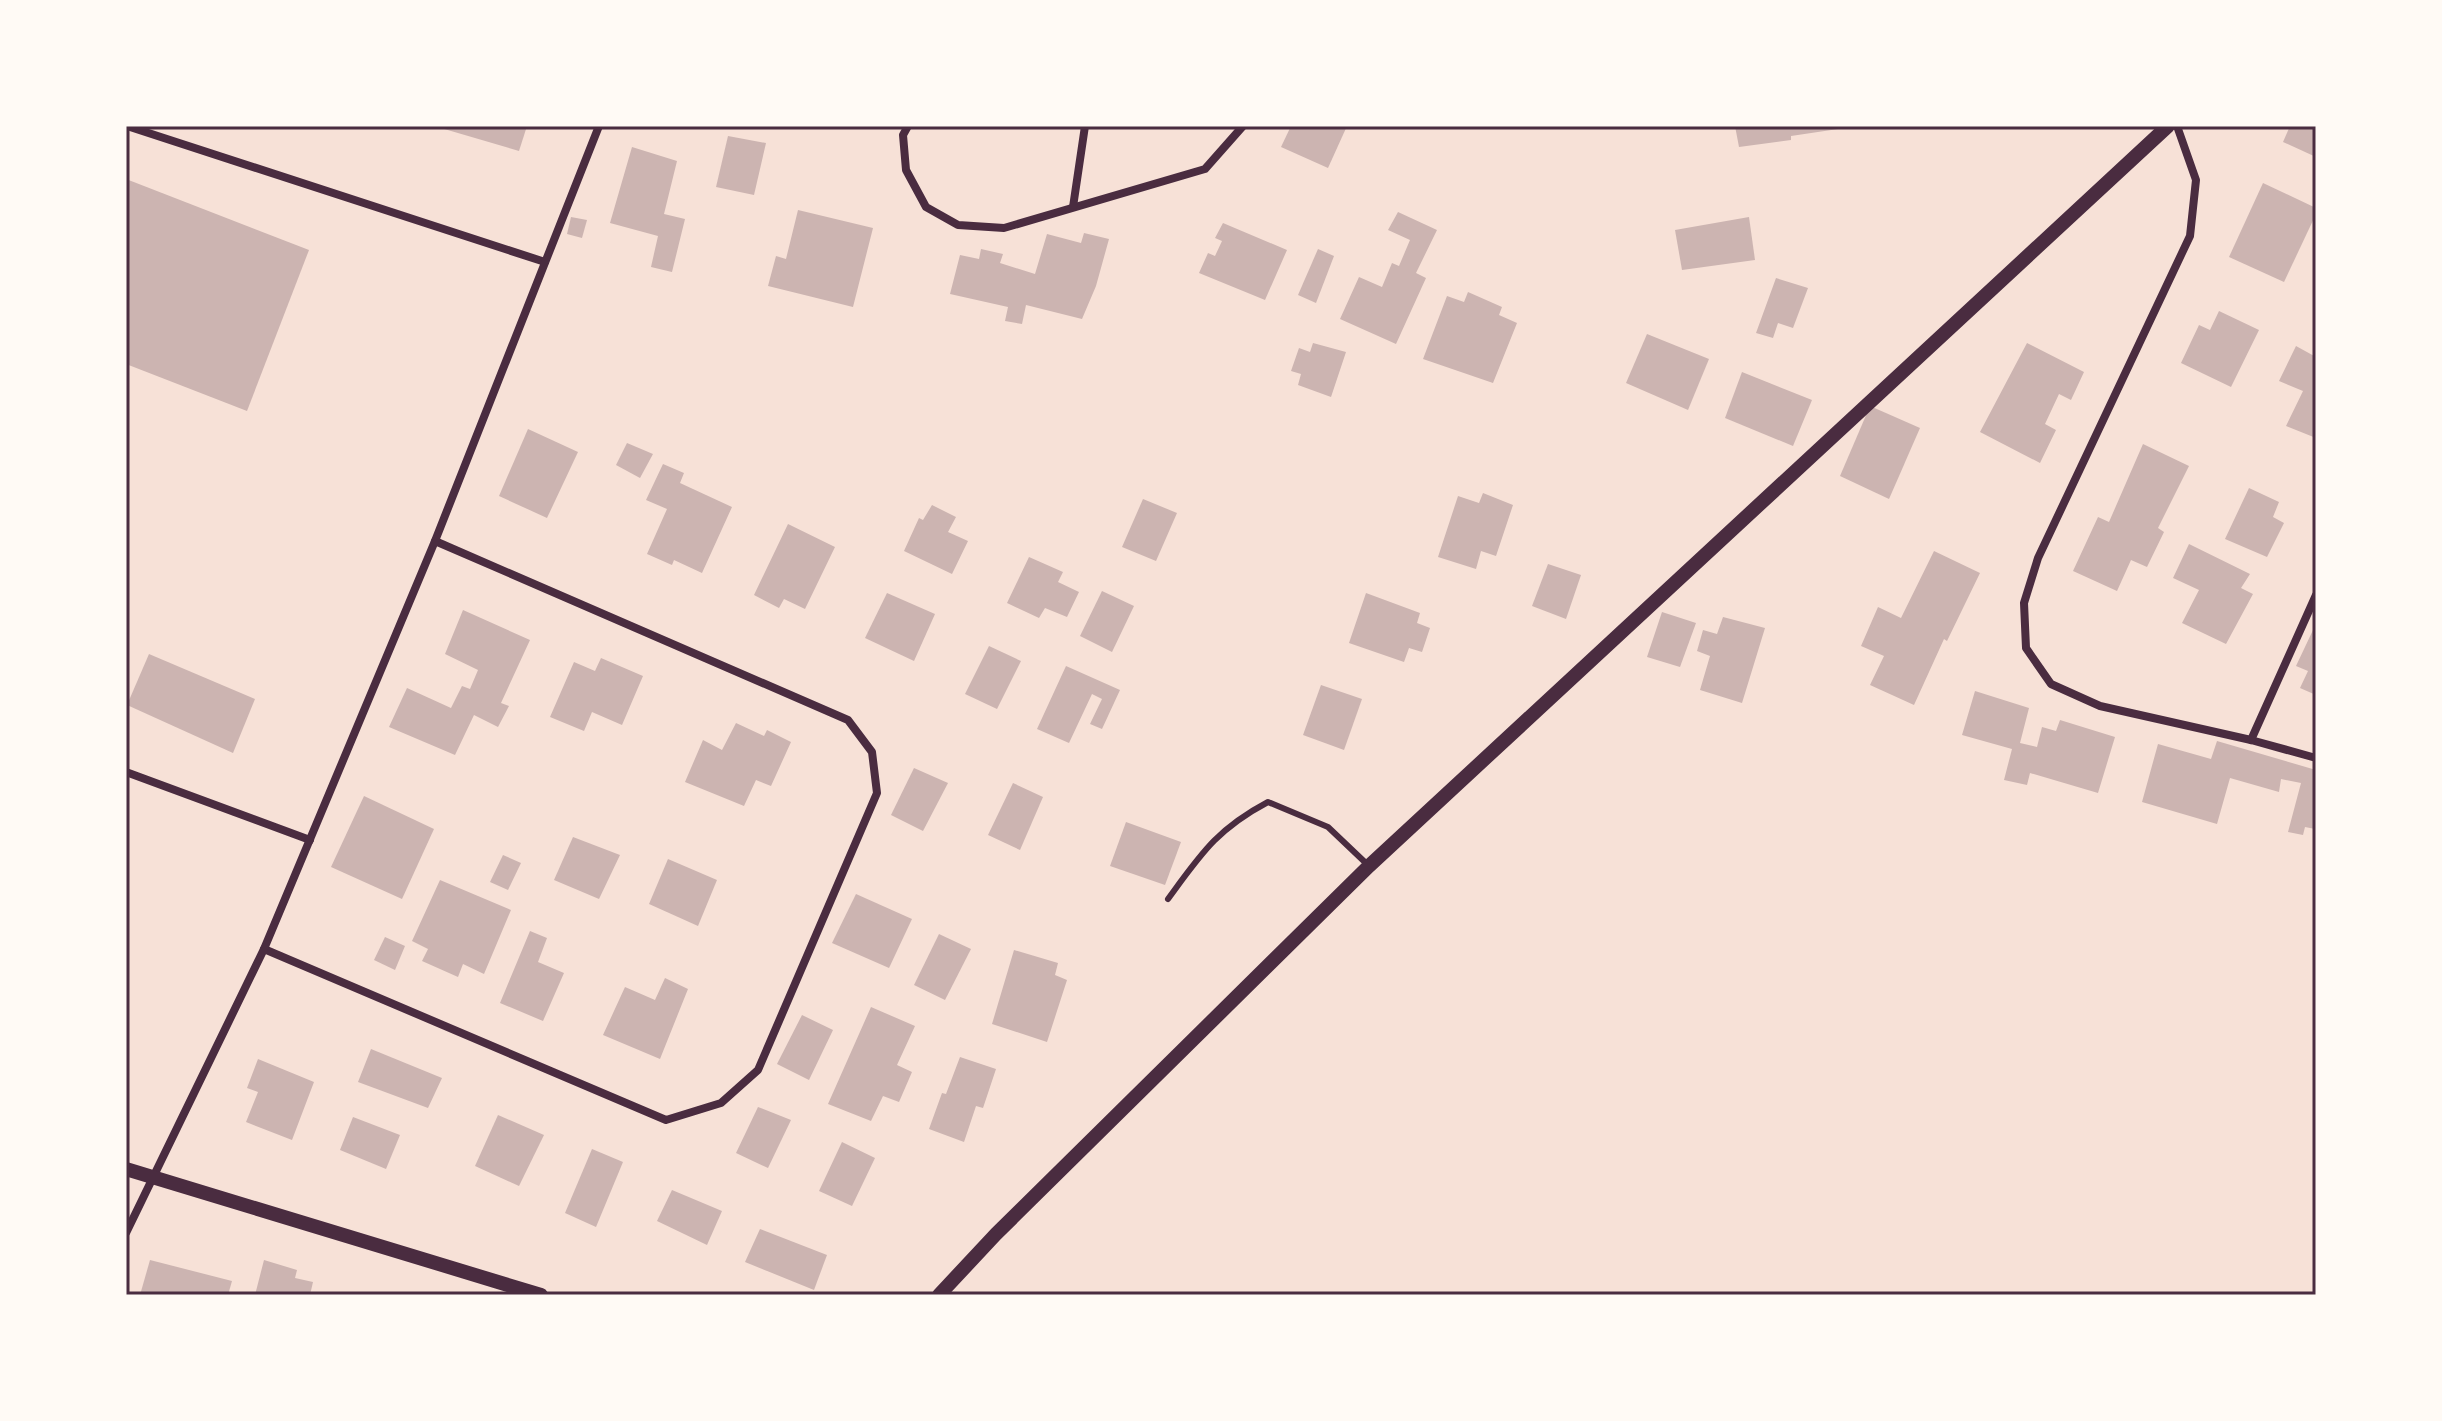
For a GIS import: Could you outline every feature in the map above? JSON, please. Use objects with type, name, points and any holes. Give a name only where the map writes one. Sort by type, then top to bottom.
[{"type":"street","points":[[127,126],[545,262]]},
{"type":"street","points":[[126,1233],[264,949],[435,541],[599,126]]},
{"type":"street","points":[[908,126],[903,135],[906,170],[926,207],[958,225],[1004,228],[1205,169],[1243,126]]},
{"type":"street","points":[[1073,207],[1085,126]]},
{"type":"street","points":[[939,1295],[996,1234],[1369,866],[2168,126]]},
{"type":"street","points":[[2177,126],[2196,180],[2190,236],[2038,558],[2024,603],[2026,648],[2051,684],[2100,706],[2316,758]]},
{"type":"street","points":[[264,949],[666,1120],[721,1103],[758,1070],[877,793],[872,752],[848,720],[435,541]]},
{"type":"street","points":[[2251,740],[2316,595]]},
{"type":"street","points":[[126,772],[310,840]]},
{"type":"street","points":[[126,1169],[541,1295]]},
{"type":"lane","points":[[1168,899],[1204,849],[1238,818],[1268,802],[1328,827],[1369,866]]},
{"type":"building","points":[[434,126],[527,126],[519,151]]},
{"type":"building","points":[[1291,126],[1347,126],[1328,168],[1281,147]]},
{"type":"building","points":[[1735,126],[1838,126],[1838,129],[1791,136],[1791,140],[1739,147]]},
{"type":"building","points":[[2290,126],[2316,126],[2316,157],[2283,142]]},
{"type":"building","points":[[728,136],[766,143],[754,195],[716,187]]},
{"type":"building","points":[[632,147],[677,161],[664,214],[685,219],[672,272],[651,267],[658,236],[610,223]]},
{"type":"building","points":[[126,179],[309,250],[247,411],[126,364]]},
{"type":"building","points":[[2263,183],[2316,208],[2284,282],[2229,257]]},
{"type":"building","points":[[798,210],[873,228],[853,307],[768,286],[776,256],[786,259]]},
{"type":"building","points":[[1398,212],[1437,230],[1416,273],[1426,278],[1396,344],[1340,319],[1359,277],[1382,287],[1392,263],[1399,266],[1410,240],[1388,230]]},
{"type":"building","points":[[571,217],[587,220],[582,238],[567,234]]},
{"type":"building","points":[[1749,217],[1755,260],[1682,270],[1675,230]]},
{"type":"building","points":[[1223,223],[1287,250],[1265,300],[1199,273],[1208,253],[1215,256],[1222,241],[1215,238]]},
{"type":"building","points":[[1084,233],[1109,239],[1096,286],[1082,319],[1026,305],[1022,324],[1005,321],[1008,307],[950,294],[960,255],[979,259],[981,249],[1003,254],[1000,263],[1035,274],[1047,234],[1081,243]]},
{"type":"building","points":[[1318,249],[1334,256],[1316,303],[1298,295]]},
{"type":"building","points":[[1776,278],[1808,288],[1793,328],[1778,323],[1773,338],[1756,333]]},
{"type":"building","points":[[1468,292],[1502,307],[1499,315],[1517,323],[1493,383],[1423,359],[1447,296],[1464,302]]},
{"type":"building","points":[[2219,311],[2259,330],[2231,387],[2181,363],[2199,325],[2210,330]]},
{"type":"building","points":[[1647,334],[1709,359],[1688,410],[1626,383]]},
{"type":"building","points":[[1313,343],[1346,352],[1331,397],[1298,385],[1301,374],[1291,371],[1299,348],[1310,352]]},
{"type":"building","points":[[2027,343],[2084,372],[2071,400],[2059,394],[2045,424],[2056,430],[2040,463],[1980,432]]},
{"type":"building","points":[[2296,346],[2316,357],[2316,438],[2286,426],[2303,391],[2279,381]]},
{"type":"building","points":[[1742,372],[1812,400],[1793,446],[1725,418]]},
{"type":"building","points":[[1870,406],[1920,428],[1889,499],[1840,476]]},
{"type":"building","points":[[528,429],[578,452],[547,518],[499,496]]},
{"type":"building","points":[[627,443],[653,454],[640,478],[616,465]]},
{"type":"building","points":[[2143,444],[2189,466],[2158,528],[2164,532],[2147,567],[2131,560],[2117,591],[2073,571],[2098,517],[2109,522]]},
{"type":"building","points":[[663,464],[684,473],[680,483],[732,507],[702,573],[674,560],[672,565],[647,554],[667,509],[646,500]]},
{"type":"building","points":[[2249,488],[2279,502],[2273,517],[2284,523],[2267,557],[2225,539]]},
{"type":"building","points":[[1483,493],[1513,505],[1496,556],[1481,551],[1476,569],[1438,557],[1458,496],[1479,503]]},
{"type":"building","points":[[1143,499],[1177,513],[1156,561],[1122,547]]},
{"type":"building","points":[[932,505],[956,517],[948,532],[968,541],[952,574],[904,551],[919,518],[923,520]]},
{"type":"building","points":[[788,524],[835,547],[805,609],[784,599],[779,608],[754,595]]},
{"type":"building","points":[[2189,544],[2250,574],[2241,588],[2253,594],[2226,644],[2182,623],[2199,590],[2173,578]]},
{"type":"building","points":[[1934,551],[1980,573],[1947,641],[1944,639],[1914,705],[1870,685],[1884,656],[1861,646],[1878,607],[1901,618]]},
{"type":"building","points":[[1029,557],[1063,572],[1058,582],[1079,592],[1067,617],[1045,608],[1039,618],[1007,603]]},
{"type":"building","points":[[1548,564],[1581,575],[1566,619],[1532,606]]},
{"type":"building","points":[[1102,591],[1134,606],[1112,652],[1080,636]]},
{"type":"building","points":[[887,593],[935,614],[914,661],[865,638]]},
{"type":"building","points":[[1366,593],[1420,613],[1417,623],[1430,628],[1422,652],[1409,648],[1404,662],[1349,643]]},
{"type":"building","points":[[463,610],[530,640],[501,703],[509,706],[498,727],[474,715],[455,755],[389,727],[407,688],[451,708],[462,686],[470,689],[478,670],[445,654]]},
{"type":"building","points":[[1662,612],[1696,623],[1680,667],[1647,657]]},
{"type":"building","points":[[1723,617],[1765,628],[1742,703],[1700,690],[1710,656],[1697,651],[1703,630],[1717,634]]},
{"type":"building","points":[[2313,630],[2316,631],[2316,695],[2300,688],[2308,671],[2296,666]]},
{"type":"building","points":[[989,646],[1021,661],[997,709],[965,694]]},
{"type":"building","points":[[149,654],[255,699],[233,753],[127,705]]},
{"type":"building","points":[[601,658],[643,676],[622,725],[592,712],[584,731],[550,717],[574,662],[595,671]]},
{"type":"building","points":[[1066,666],[1120,690],[1102,729],[1090,724],[1102,699],[1092,694],[1069,743],[1037,729]]},
{"type":"building","points":[[1321,685],[1362,699],[1344,750],[1303,735]]},
{"type":"building","points":[[1975,691],[2029,708],[2020,743],[2037,747],[2042,727],[2056,731],[2060,720],[2115,737],[2098,793],[2030,773],[2027,785],[2004,780],[2012,749],[1962,735]]},
{"type":"building","points":[[736,723],[764,736],[767,730],[791,742],[771,786],[756,780],[744,806],[685,782],[703,740],[722,750]]},
{"type":"building","points":[[2217,741],[2316,770],[2315,829],[2305,827],[2303,835],[2288,832],[2301,783],[2281,779],[2279,792],[2230,778],[2217,824],[2142,802],[2158,744],[2211,759]]},
{"type":"building","points":[[914,768],[948,783],[923,831],[891,815]]},
{"type":"building","points":[[1013,783],[1043,797],[1020,850],[988,835]]},
{"type":"building","points":[[364,796],[434,829],[402,899],[331,867]]},
{"type":"building","points":[[1126,822],[1181,842],[1165,885],[1110,866]]},
{"type":"building","points":[[573,837],[620,855],[599,899],[554,880]]},
{"type":"building","points":[[503,855],[521,863],[508,890],[490,882]]},
{"type":"building","points":[[668,859],[717,880],[698,926],[649,904]]},
{"type":"building","points":[[440,880],[511,910],[484,974],[463,964],[458,977],[422,961],[428,949],[412,941]]},
{"type":"building","points":[[856,894],[912,919],[889,968],[832,943]]},
{"type":"building","points":[[530,931],[547,938],[538,962],[564,973],[543,1021],[500,1003]]},
{"type":"building","points":[[939,934],[971,949],[945,1000],[914,985]]},
{"type":"building","points":[[385,937],[405,946],[395,970],[374,960]]},
{"type":"building","points":[[1014,950],[1058,963],[1055,975],[1067,980],[1047,1042],[992,1024]]},
{"type":"building","points":[[665,978],[688,989],[660,1059],[603,1035],[625,987],[655,1000]]},
{"type":"building","points":[[871,1007],[915,1026],[897,1065],[912,1072],[899,1102],[883,1096],[871,1121],[828,1104]]},
{"type":"building","points":[[802,1015],[833,1030],[809,1080],[777,1064]]},
{"type":"building","points":[[371,1049],[442,1078],[428,1108],[358,1082]]},
{"type":"building","points":[[960,1057],[996,1069],[983,1108],[976,1106],[964,1142],[929,1129]]},
{"type":"building","points":[[258,1059],[314,1082],[292,1140],[246,1122],[258,1092],[247,1088]]},
{"type":"building","points":[[758,1107],[791,1120],[768,1168],[736,1153]]},
{"type":"building","points":[[498,1115],[544,1135],[519,1186],[475,1166]]},
{"type":"building","points":[[353,1117],[400,1135],[386,1169],[340,1150]]},
{"type":"building","points":[[842,1142],[875,1158],[852,1206],[819,1191]]},
{"type":"building","points":[[592,1149],[623,1162],[596,1227],[565,1213]]},
{"type":"building","points":[[672,1190],[722,1211],[707,1245],[657,1221]]},
{"type":"building","points":[[760,1229],[827,1255],[814,1290],[745,1262]]},
{"type":"building","points":[[150,1260],[232,1281],[228,1295],[140,1295]]},
{"type":"building","points":[[264,1260],[297,1270],[295,1278],[313,1282],[310,1295],[255,1295]]}]
